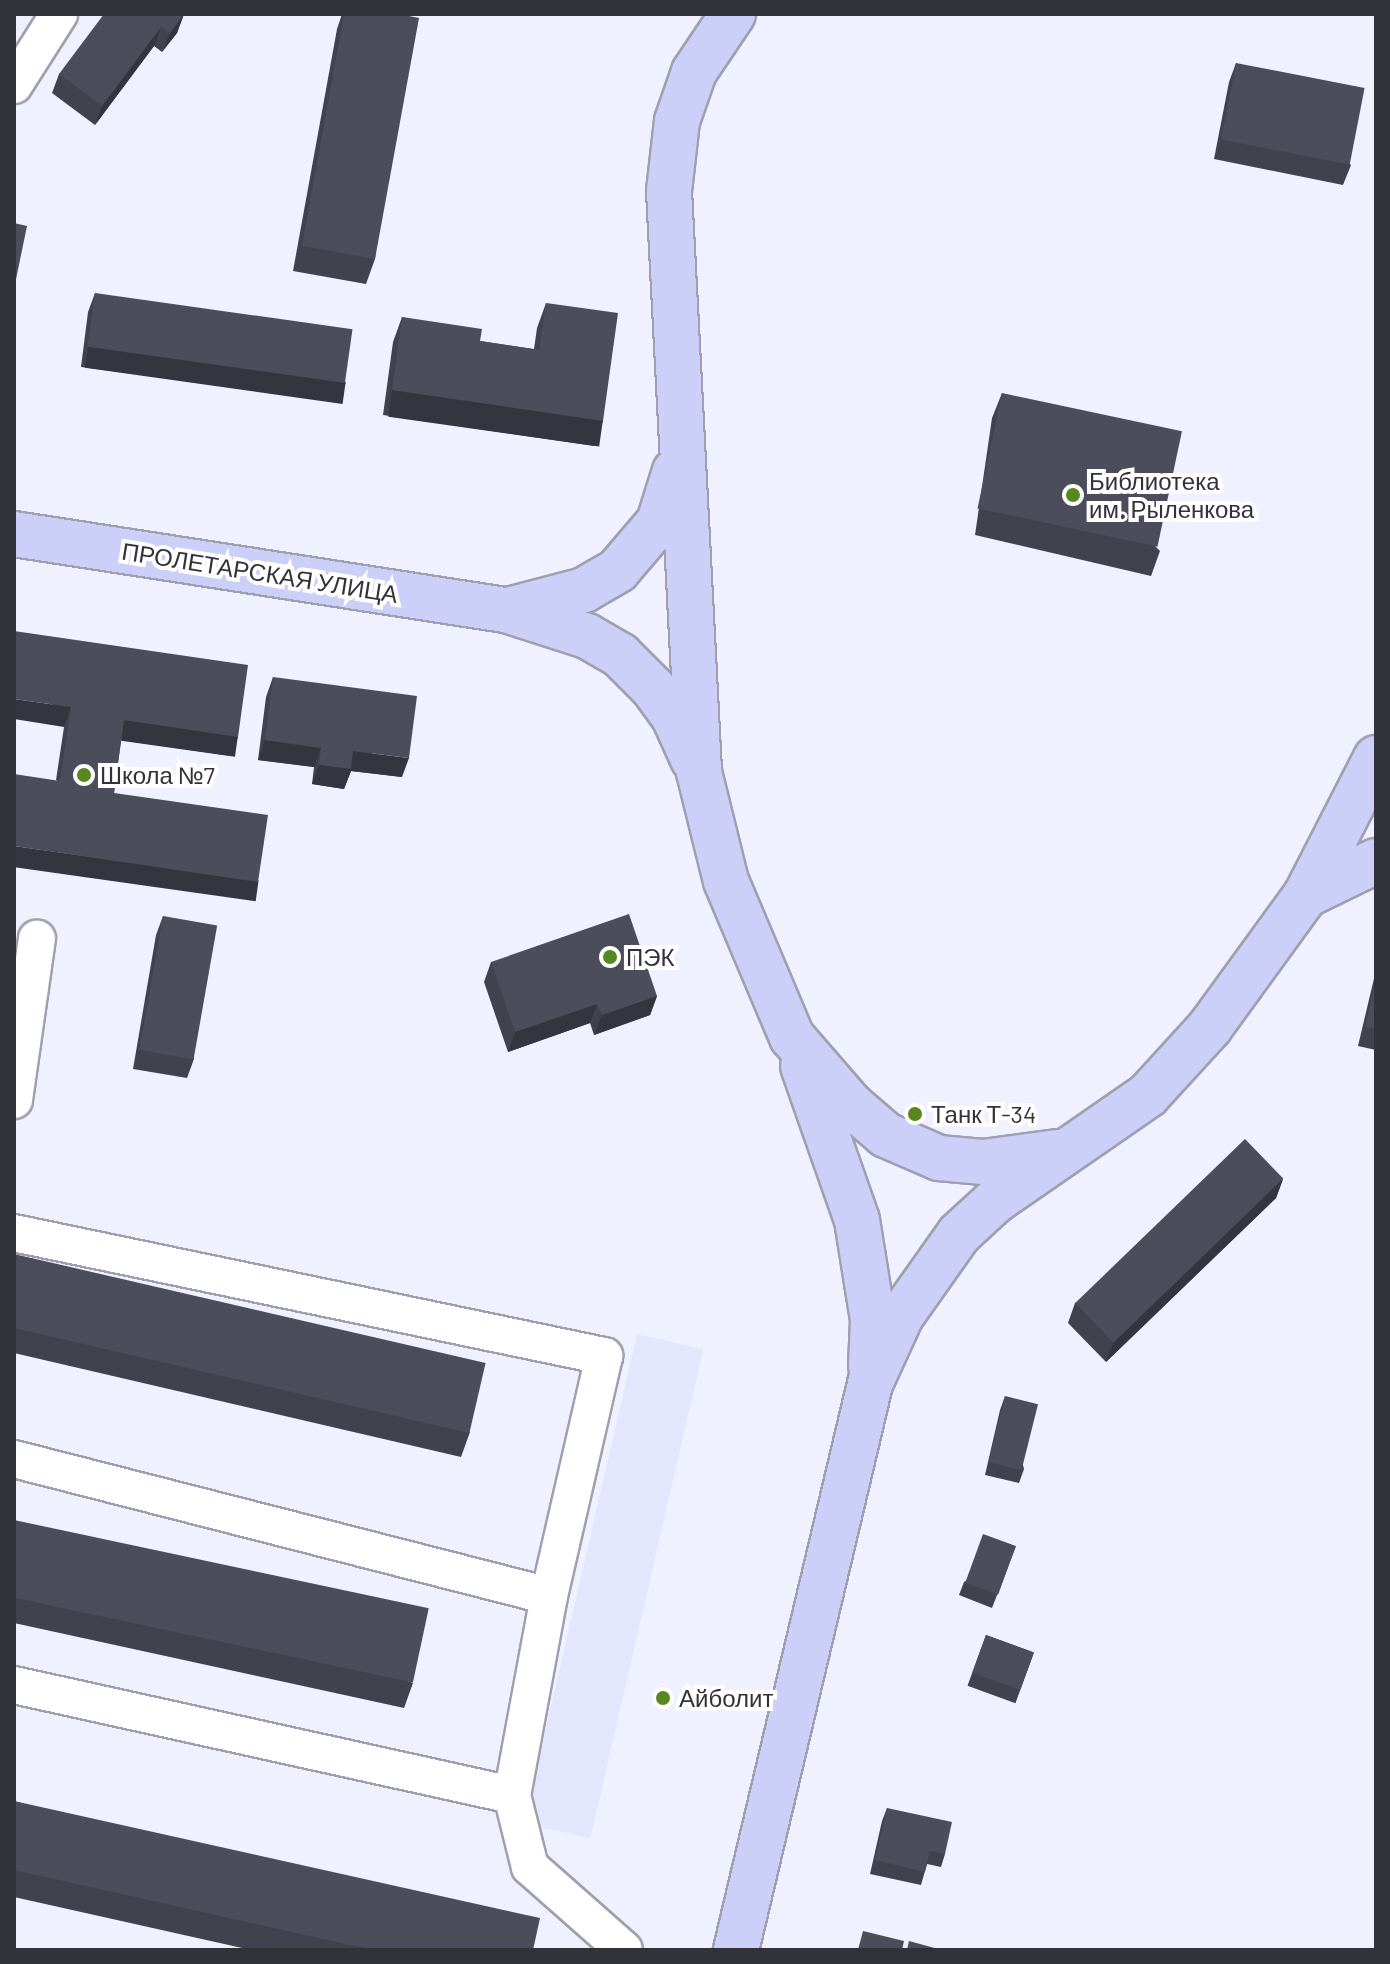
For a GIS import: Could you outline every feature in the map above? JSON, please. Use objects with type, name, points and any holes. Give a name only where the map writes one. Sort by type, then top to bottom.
[{"type":"main road","points":[[733,14],[694,72],[677,121],[669,191],[679,449],[699,772],[726,881],[792,1037],[857,1220],[873,1320],[870,1384],[736,1950]]},
{"type":"main road","name":"ПРОЛЕТАРСКАЯ УЛИЦА","points":[[506,610],[584,590],[618,570],[659,522],[679,449]]},
{"type":"main road","name":"ПРОЛЕТАРСКАЯ УЛИЦА","points":[[14,534],[506,610],[587,636],[620,655],[674,717],[699,772]]},
{"type":"main road","points":[[870,1384],[901,1316],[959,1234],[995,1201],[1114,1123],[1171,1072],[1306,895],[1376,758]]},
{"type":"main road","points":[[1306,895],[1376,861]]},
{"type":"main road","points":[[792,1037],[829,1082],[886,1135],[939,1158],[1008,1161],[1075,1148]]},
{"type":"street","points":[[14,85],[59,14]]},
{"type":"street","points":[[14,1100],[37,939]]},
{"type":"street","points":[[14,1233],[604,1356],[549,1596],[512,1795],[530,1867],[624,1950]]},
{"type":"street","points":[[14,1459],[549,1596]]},
{"type":"street","points":[[14,1685],[512,1795]]},
{"type":"shaded area","points":[[637,1334],[703,1349],[590,1838],[524,1823]]},
{"type":"building","points":[[104,14],[184,14],[170,33],[161,27],[102,106],[59,74]]},
{"type":"building","points":[[344,14],[399,14],[419,18],[375,259],[302,246]]},
{"type":"building","points":[[1236,63],[1365,88],[1350,165],[1221,140]]},
{"type":"building","points":[[14,223],[27,226],[14,289]]},
{"type":"building","points":[[95,293],[352,329],[345,383],[87,346]]},
{"type":"building","points":[[546,303],[618,313],[603,421],[392,390],[402,317],[482,329],[480,341],[539,350]]},
{"type":"building","name":"Библиотека им. Рыленкова","points":[[1002,393],[1182,431],[1157,547],[977,508]]},
{"type":"building","name":"Школа №7","points":[[14,631],[248,665],[238,737],[124,720],[114,793],[268,815],[258,882],[14,846],[14,774],[60,781],[71,707],[14,699]]},
{"type":"building","points":[[273,677],[417,696],[409,758],[353,751],[351,769],[319,765],[321,748],[265,740]]},
{"type":"building","points":[[629,914],[657,996],[602,1015],[597,1004],[515,1032],[491,962]]},
{"type":"building","points":[[163,916],[217,926],[194,1059],[139,1050]]},
{"type":"building","points":[[1376,981],[1376,1029],[1365,1027]]},
{"type":"building","points":[[1245,1139],[1283,1179],[1113,1343],[1075,1303]]},
{"type":"building","points":[[14,1254],[486,1363],[469,1433],[14,1328]]},
{"type":"building","points":[[1005,1396],[1038,1404],[1022,1470],[989,1462]]},
{"type":"building","points":[[14,1520],[429,1608],[413,1682],[14,1598]]},
{"type":"building","points":[[983,1534],[1016,1546],[998,1595],[965,1583]]},
{"type":"building","points":[[986,1635],[1034,1652],[1020,1690],[972,1673]]},
{"type":"building","points":[[14,1801],[540,1918],[533,1950],[373,1950],[14,1870]]},
{"type":"building","points":[[887,1808],[952,1822],[945,1854],[930,1851],[925,1872],[875,1860]]},
{"type":"building","points":[[863,1931],[904,1941],[902,1950],[858,1950]]},
{"type":"building","points":[[909,1941],[942,1950],[907,1950]]},
{"type":"place","name":"Библиотека им. Рыленкова","points":[[1073,495]]},
{"type":"place","name":"Школа №7","points":[[84,775]]},
{"type":"place","name":"ПЭК","points":[[610,957]]},
{"type":"place","name":"Танк Т-34","points":[[915,1114]]},
{"type":"place","name":"Айболит","points":[[663,1698]]}]
